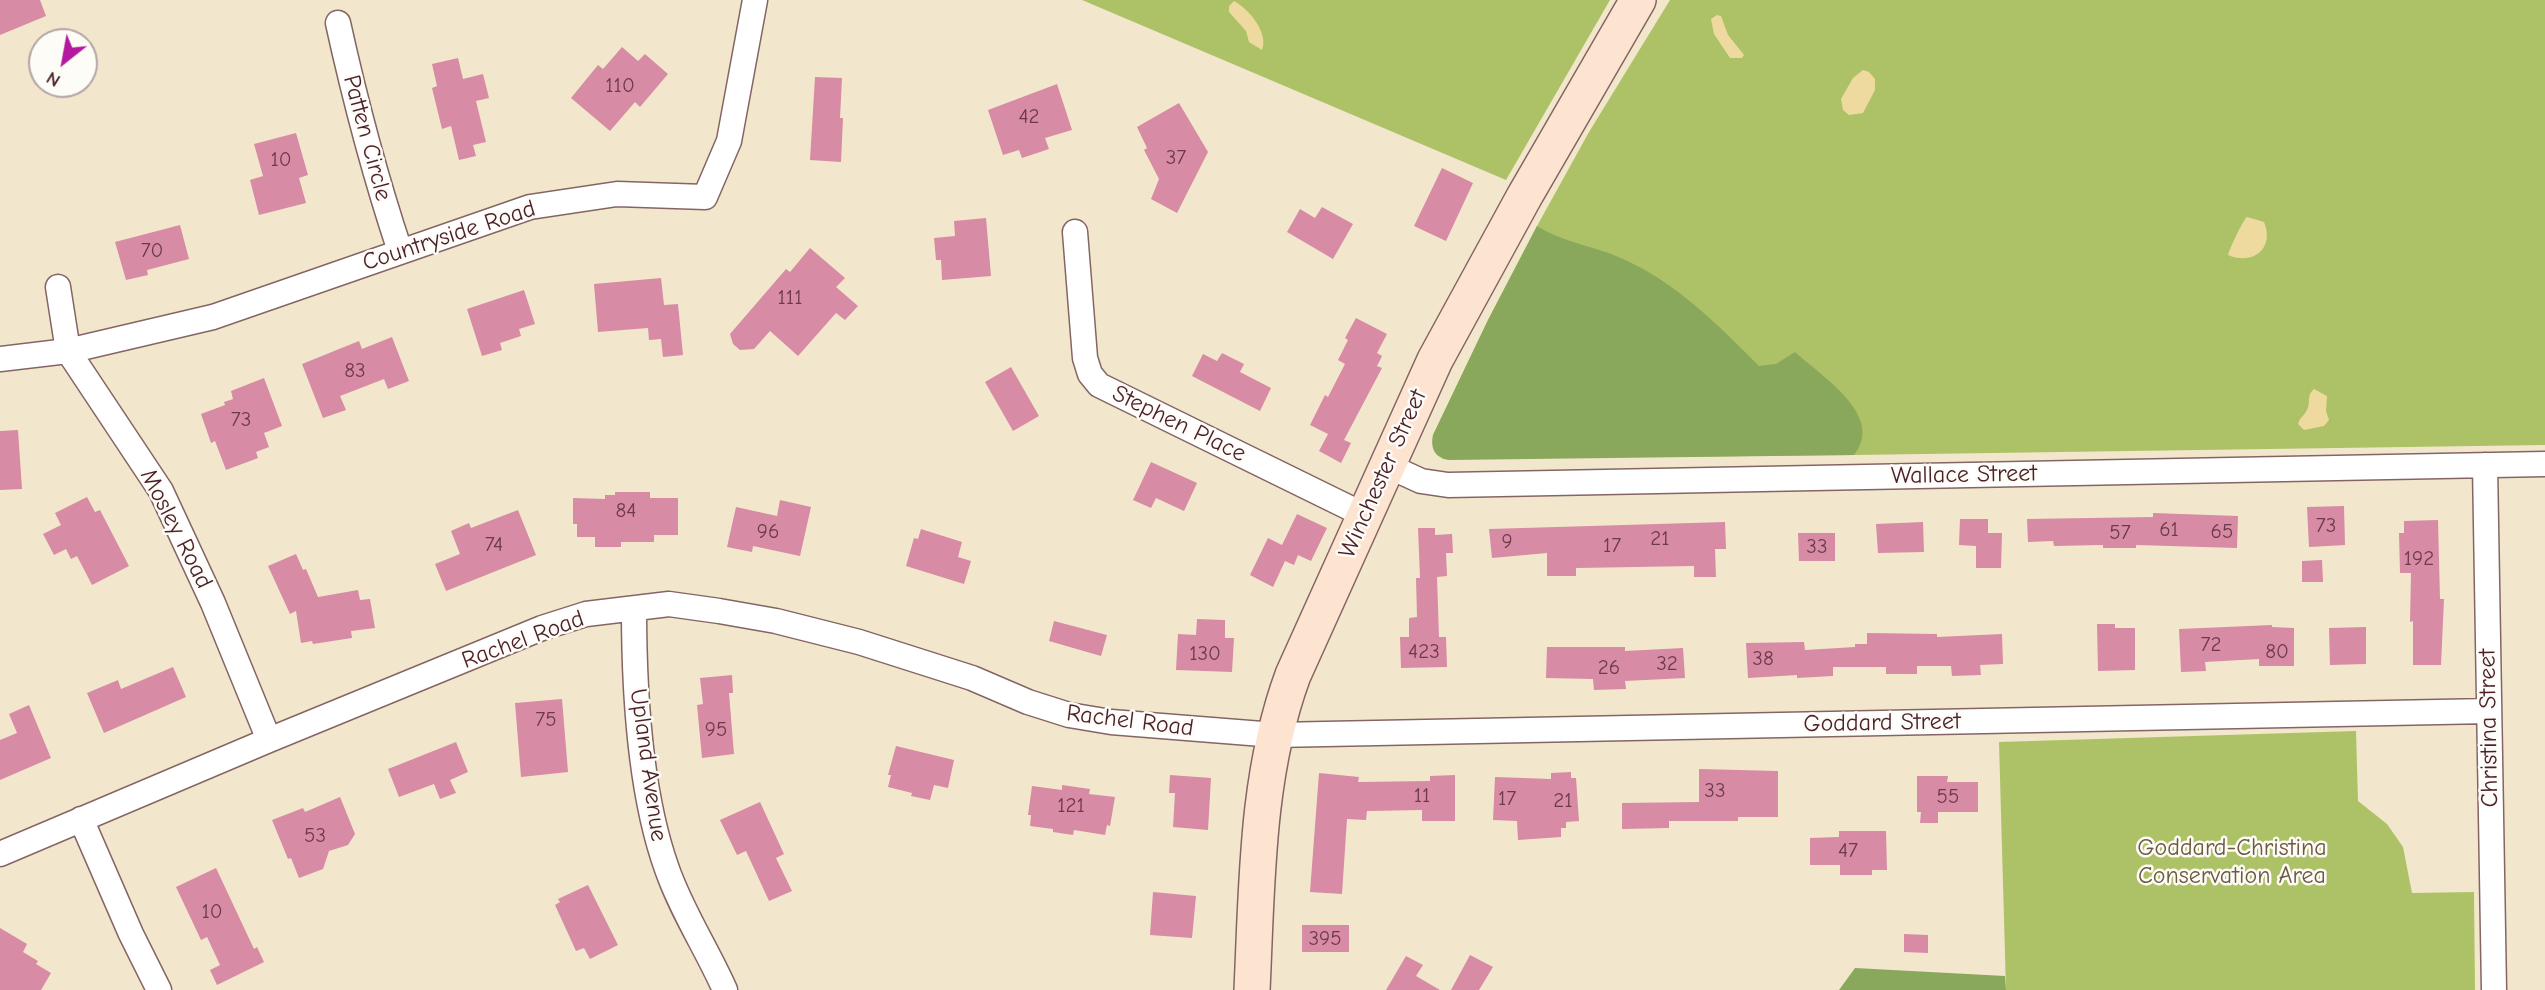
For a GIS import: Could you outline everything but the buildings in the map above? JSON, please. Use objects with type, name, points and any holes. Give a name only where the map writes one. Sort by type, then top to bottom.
[{"type":"street","name":"Countryside Road","points":[[0,359],[68,351],[213,317],[530,207],[617,194],[705,197],[729,141],[755,0]]},
{"type":"street","name":"Winchester Street","points":[[1252,990],[1259,841],[1266,781],[1275,734],[1293,675],[1435,360],[1473,288],[1638,0]]},
{"type":"street","name":"Patten Circle","points":[[338,23],[377,182],[400,251]]},
{"type":"street","name":"Stephen Place","points":[[1075,232],[1085,358],[1089,372],[1100,385],[1364,515]]},
{"type":"street","name":"Mosley Road","points":[[58,287],[68,351],[161,491],[213,603],[269,740]]},
{"type":"street","name":"Wallace Street","points":[[1386,465],[1421,481],[1448,485],[2545,464]]},
{"type":"street","name":"Christina Street","points":[[2485,465],[2494,990]]},
{"type":"street","name":"Rachel Road","points":[[0,854],[542,628],[586,614],[669,604],[776,621],[859,642],[972,678],[1049,710],[1088,719],[1275,734]]},
{"type":"street","name":"Upland Avenue","points":[[634,609],[634,657],[640,733],[654,829],[683,909],[712,960],[725,990]]},
{"type":"street","name":"Goddard Street","points":[[1275,734],[2489,711]]},
{"type":"street","points":[[81,819],[131,934],[159,990]]},
{"type":"green space","points":[[1082,0],[1610,0],[1506,180]]},
{"type":"green space","points":[[1670,0],[2545,0],[2545,445],[1443,459],[1433,448],[1433,435],[1488,320],[1589,132]]},
{"type":"green space","points":[[1537,226],[1623,259],[1661,280],[1712,320],[1759,366],[1776,364],[1795,352],[1834,385],[1856,412],[1862,426],[1862,440],[1854,455],[1449,460],[1437,455],[1432,444],[1433,435]]},
{"type":"green space","name":"Goddard-Christina Conservation Area","points":[[2356,731],[2358,801],[2387,824],[2403,847],[2412,893],[2474,892],[2475,990],[2006,990],[1999,742]]},
{"type":"green space","points":[[1855,968],[2005,976],[2006,990],[1839,990]]},
{"type":"sand","points":[[1234,1],[1246,10],[1260,29],[1263,36],[1262,50],[1249,42],[1246,31],[1229,12],[1229,6]]},
{"type":"sand","points":[[1717,15],[1721,16],[1728,35],[1744,55],[1742,58],[1730,58],[1714,34],[1711,19]]},
{"type":"sand","points":[[1863,70],[1875,79],[1875,90],[1863,113],[1849,115],[1843,110],[1841,99],[1853,78]]},
{"type":"sand","points":[[2247,217],[2264,222],[2267,240],[2264,247],[2260,252],[2246,258],[2228,255],[2237,234]]},
{"type":"sand","points":[[2314,389],[2327,396],[2326,411],[2329,420],[2324,426],[2304,430],[2298,424],[2307,410],[2310,394]]}]
